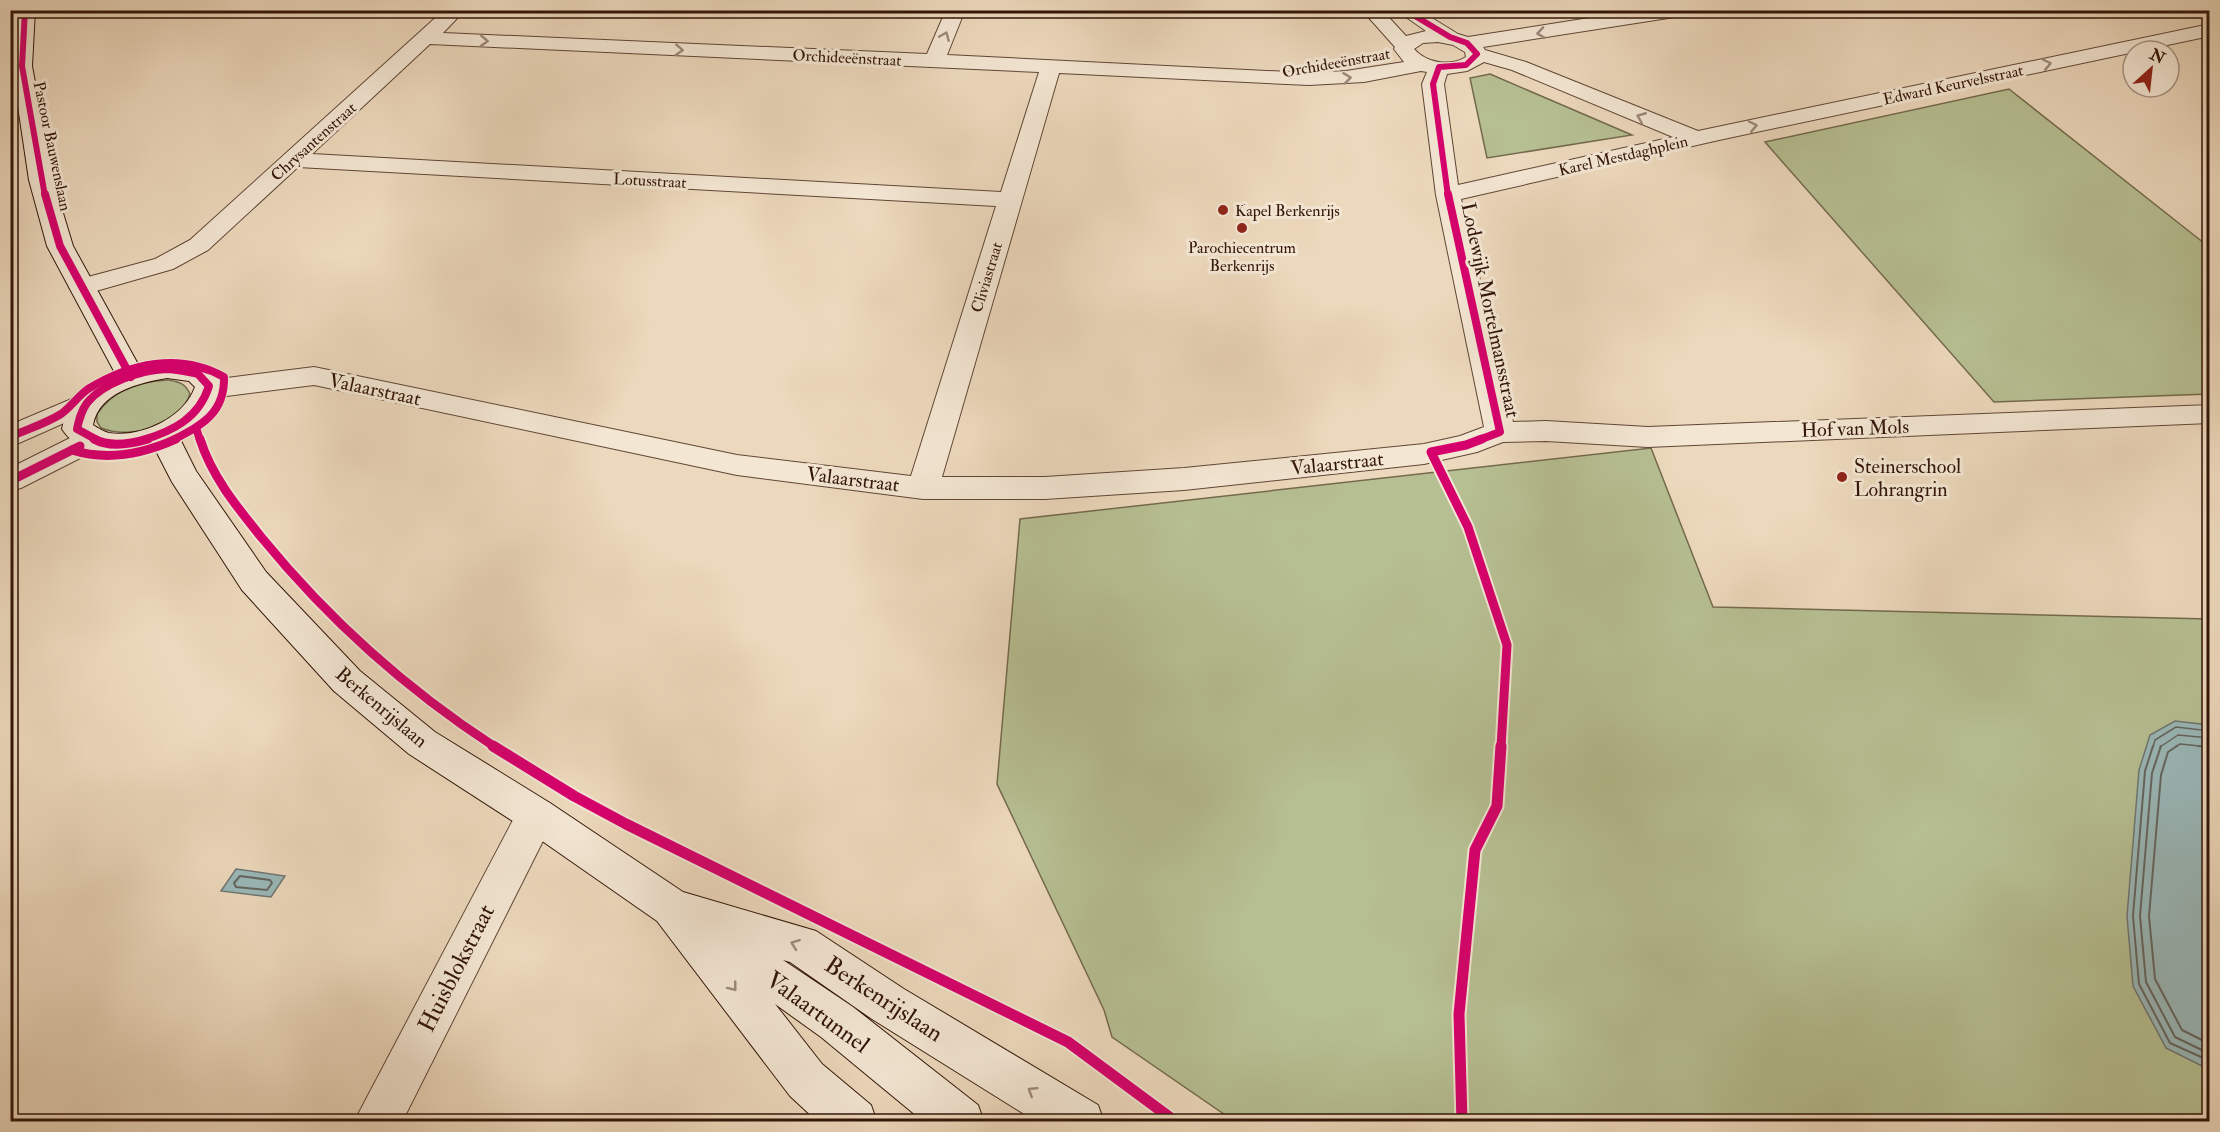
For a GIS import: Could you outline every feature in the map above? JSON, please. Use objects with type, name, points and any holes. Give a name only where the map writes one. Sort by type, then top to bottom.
[{"type":"street","name":"Pastoor Bauwenslaan","points":[[25,10],[16,67],[41,180],[60,246],[131,377]]},
{"type":"street","name":"Chrysantenstraat","points":[[82,287],[164,264],[199,245],[456,10]]},
{"type":"street","points":[[934,61],[956,10]]},
{"type":"street","points":[[1371,10],[1405,48],[1409,57],[1431,66],[1468,64],[1476,59],[1465,45],[1405,10]]},
{"type":"street","points":[[1465,45],[1681,10]]},
{"type":"street","name":"Edward Keurvelsstraat","points":[[1696,138],[2210,30]]},
{"type":"street","name":"Orchideeënstraat","points":[[426,38],[1268,76],[1302,80],[1334,80],[1431,66]]},
{"type":"street","name":"Karel Mestdaghplein","points":[[1405,48],[1418,38],[1465,45],[1696,138]]},
{"type":"street","name":"Orchideeënstraat","points":[[1268,76],[1287,67],[1405,48]]},
{"type":"street","name":"Cliviastraat","points":[[924,488],[1051,66]]},
{"type":"street","points":[[1431,66],[1448,195]]},
{"type":"street","name":"Karel Mestdaghplein","points":[[1448,195],[1696,138]]},
{"type":"street","name":"Lotusstraat","points":[[292,160],[1009,200]]},
{"type":"street","name":"Lodewijk Mortelmansstraat","points":[[1448,195],[1500,432]]},
{"type":"street","points":[[10,436],[88,401],[131,377],[152,371],[181,369],[196,372],[206,378],[211,389],[200,410],[185,422],[162,434],[124,444],[106,445],[91,440],[77,429],[77,420],[88,401]]},
{"type":"street","name":"Valaarstraat","points":[[211,389],[315,376],[737,465],[924,488],[1045,488],[1184,479],[1424,454],[1466,445],[1500,432]]},
{"type":"street","name":"Hof van Mols","points":[[1500,432],[1546,431],[1648,437],[2210,414]]},
{"type":"street","name":"Berkenrijslaan","points":[[162,434],[183,475],[254,581],[347,681],[422,743],[536,816],[672,908],[806,1080],[854,1122]]},
{"type":"street","points":[[10,481],[91,440]]},
{"type":"street","name":"Huisblokstraat","points":[[377,1122],[536,816]]},
{"type":"street","name":"Berkenrijslaan","points":[[672,908],[801,945],[888,1004],[1082,1122]]},
{"type":"street","name":"Valaartunnel","points":[[672,908],[837,1023],[961,1122]]},
{"type":"green space","points":[[1490,74],[1632,135],[1487,158],[1470,78]]},
{"type":"green space","points":[[2009,89],[2209,247],[2209,394],[1994,402],[1765,142]]},
{"type":"green space","points":[[168,380],[186,387],[190,394],[185,405],[165,422],[153,428],[126,432],[101,428],[97,422],[97,414],[103,406],[119,393],[147,382]]},
{"type":"green space","points":[[1651,448],[1713,607],[2209,619],[2209,1121],[1234,1121],[1112,1037],[1104,1010],[997,784],[1020,519]]},
{"type":"water","points":[[2175,721],[2209,725],[2209,1067],[2204,1067],[2166,1048],[2133,986],[2127,916],[2139,770],[2150,735]]},
{"type":"water","points":[[236,869],[285,876],[271,897],[221,891]]},
{"type":"cycle path","points":[[25,10],[22,66],[41,180],[60,246],[131,377]]},
{"type":"cycle path","points":[[1405,10],[1450,37],[1467,43],[1477,54],[1466,65],[1439,67],[1433,84],[1448,195],[1500,432],[1466,445],[1431,452],[1468,527],[1507,645],[1497,806],[1475,850],[1459,1014],[1462,1122]]},
{"type":"cycle path","points":[[10,437],[60,415],[85,391],[138,367],[156,363],[192,363],[209,368],[224,377],[225,393],[218,407],[207,420],[174,440],[138,452],[117,456],[98,456],[72,450]]},
{"type":"cycle path","points":[[167,369],[198,374],[209,386],[204,403],[186,420],[160,435],[131,444],[102,443],[77,429],[80,415],[97,393],[124,379],[167,369]]},
{"type":"cycle path","points":[[196,428],[206,458],[218,481],[296,579],[336,622],[380,662],[474,733],[523,766],[626,824],[1068,1042],[1176,1122]]},
{"type":"cycle path","points":[[10,481],[80,446]]},
{"type":"place","name":"Kapel Berkenrijs","points":[[1223,210]]},
{"type":"place","name":"Parochiecentrum Berkenrijs","points":[[1242,228]]},
{"type":"place","name":"Steinerschool Lohrangrin","points":[[1842,477]]}]
